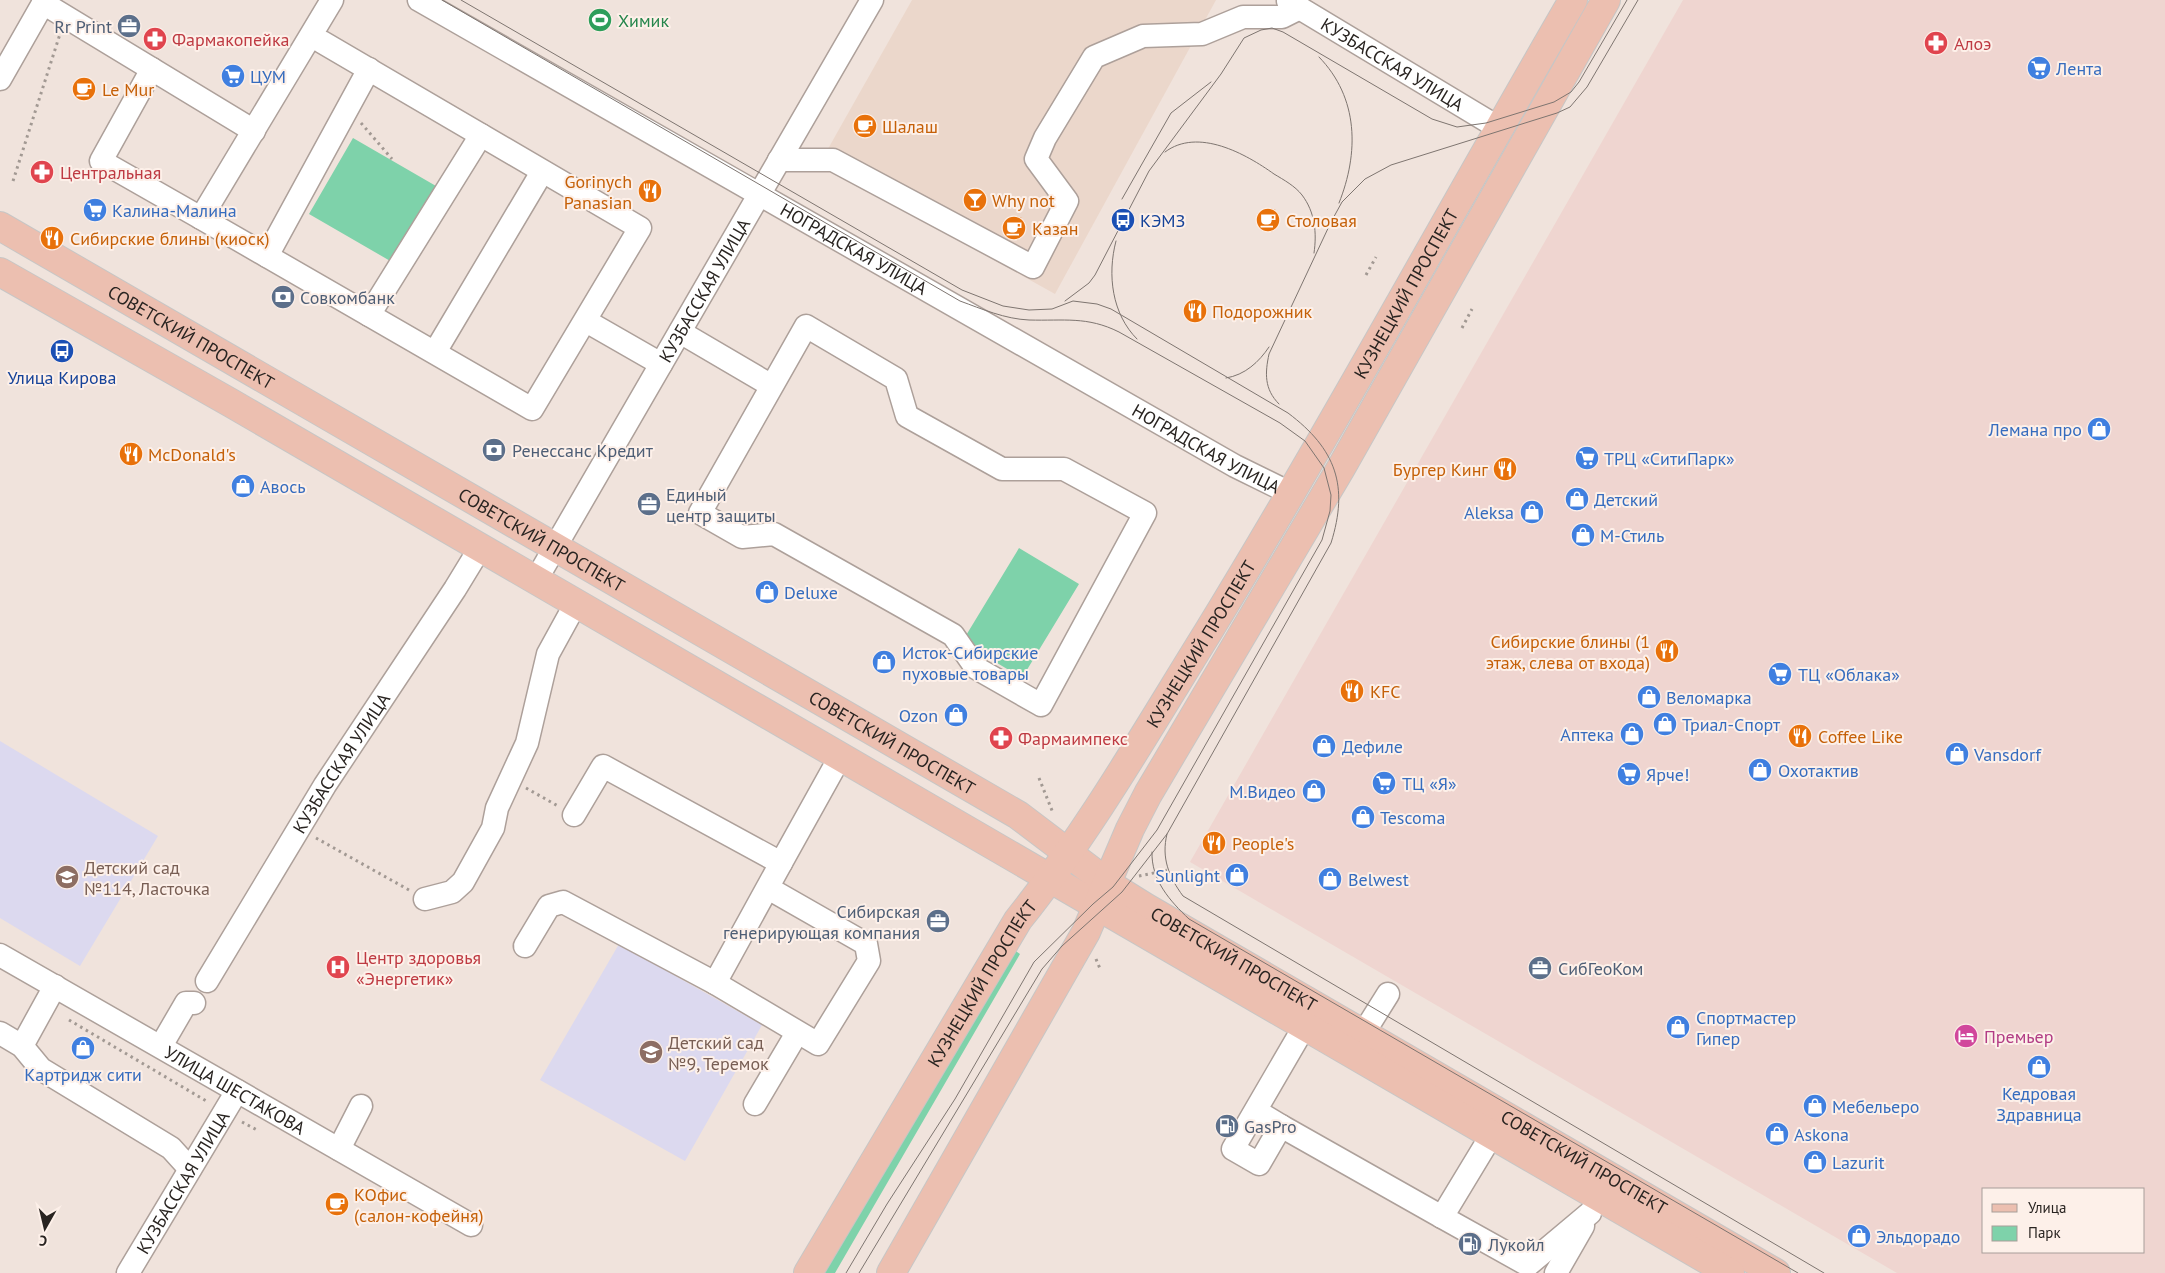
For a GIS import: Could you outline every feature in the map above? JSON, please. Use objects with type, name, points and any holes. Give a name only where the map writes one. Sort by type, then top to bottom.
[{"type":"main road","name":"КУЗНЕЦКИЙ ПРОСПЕКТ","points":[[808,1273],[1018,920],[1050,880],[1098,811],[1292,494],[1573,0]]},
{"type":"main road","name":"КУЗНЕЦКИЙ ПРОСПЕКТ","points":[[891,1273],[1059,981],[1098,907],[1107,882],[1148,794],[1336,476],[1606,0]]},
{"type":"main road","name":"СОВЕТСКИЙ ПРОСПЕКТ","points":[[0,226],[1018,815],[1107,882],[1145,907],[1776,1273]]},
{"type":"main road","name":"СОВЕТСКИЙ ПРОСПЕКТ","points":[[0,272],[576,603],[1491,1136],[1595,1206],[1730,1273]]},
{"type":"street","points":[[201,218],[332,0]]},
{"type":"street","name":"НОГРАДСКАЯ УЛИЦА","points":[[419,0],[1235,466],[1292,494]]},
{"type":"street","name":"КУЗБАССКАЯ УЛИЦА","points":[[536,580],[872,0]]},
{"type":"street","points":[[0,79],[44,2],[254,131]]},
{"type":"street","points":[[779,160],[834,160],[1033,267],[1067,201],[1036,159],[1045,138],[1094,57],[1143,36],[1202,34],[1243,17],[1282,16],[1294,4]]},
{"type":"street","name":"КУЗБАССКАЯ УЛИЦА","points":[[1294,4],[1499,128]]},
{"type":"street","points":[[152,69],[101,161],[532,409],[640,228],[322,42]]},
{"type":"street","points":[[267,256],[369,69]]},
{"type":"street","points":[[369,314],[481,135]]},
{"type":"street","points":[[435,352],[542,172]]},
{"type":"street","points":[[586,320],[661,364]]},
{"type":"street","points":[[806,326],[896,379],[907,416],[1002,470],[1064,469],[1145,513],[1041,705],[976,668],[953,635],[774,534],[742,537],[700,513],[772,386],[806,326]]},
{"type":"street","points":[[680,332],[772,386]]},
{"type":"street","name":"КУЗБАССКАЯ УЛИЦА","points":[[207,981],[325,785],[455,589],[480,548]]},
{"type":"street","points":[[425,899],[452,892],[463,882],[494,828],[497,808],[527,743],[548,654],[576,603]]},
{"type":"street","points":[[716,983],[840,757]]},
{"type":"street","points":[[574,815],[603,766],[781,864]]},
{"type":"street","points":[[525,946],[549,906],[563,902],[716,983],[818,1044],[869,961],[866,944],[768,888]]},
{"type":"street","name":"УЛИЦА ШЕСТАКОВА","points":[[0,955],[50,996],[161,1046],[471,1225]]},
{"type":"street","points":[[1363,1034],[1388,994]]},
{"type":"street","points":[[22,1046],[50,996]]},
{"type":"street","points":[[161,1046],[186,1003],[194,1003]]},
{"type":"street","points":[[1281,1126],[1259,1164],[1233,1150],[1304,1027]]},
{"type":"street","points":[[0,1033],[22,1046],[41,1069],[171,1148],[190,1169]]},
{"type":"street","points":[[756,1104],[797,1033]]},
{"type":"street","name":"КУЗБАССКАЯ УЛИЦА","points":[[128,1273],[237,1091]]},
{"type":"street","points":[[339,1149],[361,1106]]},
{"type":"street","points":[[1256,1111],[1528,1265],[1595,1206]]},
{"type":"street","points":[[1442,1217],[1491,1136]]},
{"type":"street","points":[[1556,1273],[1595,1206]]},
{"type":"path","points":[[12,180],[66,17]]},
{"type":"path","points":[[360,123],[392,159]]},
{"type":"path","points":[[1366,275],[1376,256]]},
{"type":"path","points":[[1462,328],[1472,310]]},
{"type":"path","points":[[510,780],[574,815]]},
{"type":"path","points":[[300,828],[425,899]]},
{"type":"path","points":[[50,996],[225,1112],[259,1131]]},
{"type":"shaded area","points":[[912,0],[1216,0],[1055,294],[820,163]]},
{"type":"shaded area","points":[[1683,0],[2165,0],[2165,1273],[1897,1273],[1190,862]]},
{"type":"shaded area","name":"Детский сад №114, Ласточка","points":[[0,741],[158,836],[80,966],[0,918]]},
{"type":"shaded area","name":"Детский сад №9, Теремок","points":[[619,944],[762,1025],[685,1161],[540,1080]]},
{"type":"green space","points":[[353,138],[436,186],[392,262],[309,214]]},
{"type":"green space","points":[[1019,548],[1079,584],[1022,678],[962,642]]},
{"type":"green space","points":[[1010,947],[1020,954],[835,1273],[821,1273]]},
{"type":"tram line","points":[[442,0],[960,301],[1011,318],[1086,321],[1119,332],[1280,423],[1305,441],[1324,468],[1331,495],[1330,511],[1322,540],[1157,830],[1113,887],[1034,962],[955,1099],[887,1204],[846,1273]]},
{"type":"tram line","points":[[461,0],[962,290],[1003,306],[1029,310],[1052,309],[1073,301],[1097,304],[1111,309],[1288,413],[1318,440],[1334,470],[1338,486],[1339,504],[1331,543],[1167,834],[1122,892],[1062,946],[1042,969],[859,1273]]},
{"type":"tram line","points":[[1065,301],[1089,283],[1095,275],[1149,171],[1221,74],[1244,38],[1261,30],[1272,28],[1283,32],[1432,119],[1457,127],[1486,123],[1554,102],[1571,92],[1579,82],[1627,0]]},
{"type":"tram line","points":[[1279,404],[1268,387],[1267,368],[1269,354],[1342,202],[1365,179],[1391,165],[1557,113],[1570,107],[1587,87],[1638,0]]},
{"type":"tram line","points":[[1319,57],[1332,73],[1342,90],[1352,127],[1350,165],[1339,203]]},
{"type":"tram line","points":[[1122,199],[1171,113],[1211,82]]},
{"type":"tram line","points":[[1165,152],[1178,145],[1192,142],[1221,146],[1250,159],[1289,183],[1302,195],[1310,208],[1315,230],[1314,253]]},
{"type":"tram line","points":[[1116,241],[1112,267],[1114,293],[1122,318],[1137,339]]},
{"type":"tram line","points":[[1226,378],[1239,374],[1251,367],[1269,347]]},
{"type":"tram line","points":[[1167,834],[1165,851],[1168,867],[1174,882],[1183,896],[1824,1273]]},
{"type":"tram line","points":[[1152,852],[1158,881],[1175,905],[1189,919],[1798,1273]]},
{"type":"place","name":"Химик","points":[[600,20]]},
{"type":"place","name":"Rr Print","points":[[129,26]]},
{"type":"place","name":"Фармакопейка","points":[[155,39]]},
{"type":"place","name":"Алоэ","points":[[1936,43]]},
{"type":"place","name":"Лента","points":[[2039,68]]},
{"type":"place","name":"ЦУМ","points":[[233,76]]},
{"type":"place","name":"Le Mur","points":[[84,89]]},
{"type":"place","name":"Шалаш","points":[[865,126]]},
{"type":"place","name":"Центральная","points":[[42,172]]},
{"type":"place","name":"Gorinych Panasian","points":[[650,191]]},
{"type":"place","name":"Why not","points":[[975,200]]},
{"type":"place","name":"Калина-Малина","points":[[95,210]]},
{"type":"place","name":"КЭМЗ","points":[[1123,220]]},
{"type":"place","name":"Столовая","points":[[1268,220]]},
{"type":"place","name":"Казан","points":[[1014,228]]},
{"type":"place","name":"Сибирские блины (киоск)","points":[[52,238]]},
{"type":"place","name":"Совкомбанк","points":[[283,297]]},
{"type":"place","name":"Подорожник","points":[[1195,311]]},
{"type":"place","name":"Улица Кирова","points":[[62,351]]},
{"type":"place","name":"Лемана про","points":[[2099,429]]},
{"type":"place","name":"Ренессанс Кредит","points":[[494,450]]},
{"type":"place","name":"McDonald's","points":[[131,454]]},
{"type":"place","name":"ТРЦ «СитиПарк»","points":[[1587,458]]},
{"type":"place","name":"Бургер Кинг","points":[[1505,469]]},
{"type":"place","name":"Авось","points":[[243,486]]},
{"type":"place","name":"Детский","points":[[1577,499]]},
{"type":"place","name":"Единый центр защиты","points":[[649,504]]},
{"type":"place","name":"Aleksa","points":[[1532,512]]},
{"type":"place","name":"М-Стиль","points":[[1583,535]]},
{"type":"place","name":"Deluxe","points":[[767,592]]},
{"type":"place","name":"Сибирские блины (1 этаж, слева от входа)","points":[[1667,651]]},
{"type":"place","name":"Исток-Сибирские пуховые товары","points":[[884,662]]},
{"type":"place","name":"ТЦ «Облака»","points":[[1780,674]]},
{"type":"place","name":"KFC","points":[[1352,691]]},
{"type":"place","name":"Веломарка","points":[[1649,697]]},
{"type":"place","name":"Ozon","points":[[956,715]]},
{"type":"place","name":"Триал-Спорт","points":[[1665,724]]},
{"type":"place","name":"Аптека","points":[[1632,734]]},
{"type":"place","name":"Coffee Like","points":[[1800,736]]},
{"type":"place","name":"Фармаимпекс","points":[[1001,738]]},
{"type":"place","name":"Дефиле","points":[[1324,746]]},
{"type":"place","name":"Vansdorf","points":[[1957,754]]},
{"type":"place","name":"Охотактив","points":[[1760,770]]},
{"type":"place","name":"Ярче!","points":[[1629,774]]},
{"type":"place","name":"ТЦ «Я»","points":[[1384,783]]},
{"type":"place","name":"М.Видео","points":[[1314,791]]},
{"type":"place","name":"Tescoma","points":[[1363,817]]},
{"type":"place","name":"People's","points":[[1214,843]]},
{"type":"place","name":"Sunlight","points":[[1237,875]]},
{"type":"place","name":"Детский сад №114, Ласточка","points":[[67,877]]},
{"type":"place","name":"Belwest","points":[[1330,879]]},
{"type":"place","name":"Сибирская генерирующая компания","points":[[938,921]]},
{"type":"place","name":"Центр здоровья «Энергетик»","points":[[338,967]]},
{"type":"place","name":"СибГеоКом","points":[[1540,968]]},
{"type":"place","name":"Спортмастер Гипер","points":[[1678,1027]]},
{"type":"place","name":"Премьер","points":[[1966,1036]]},
{"type":"place","name":"Картридж сити","points":[[83,1048]]},
{"type":"place","name":"Детский сад №9, Теремок","points":[[651,1052]]},
{"type":"place","name":"Кедровая Здравница","points":[[2039,1067]]},
{"type":"place","name":"Мебельеро","points":[[1815,1106]]},
{"type":"place","name":"GasPro","points":[[1227,1126]]},
{"type":"place","name":"Askona","points":[[1777,1134]]},
{"type":"place","name":"Lazurit","points":[[1815,1162]]},
{"type":"place","name":"КОфис (салон-кофейня)","points":[[337,1204]]},
{"type":"place","name":"Эльдорадо","points":[[1859,1236]]},
{"type":"place","name":"Лукойл","points":[[1470,1244]]}]
